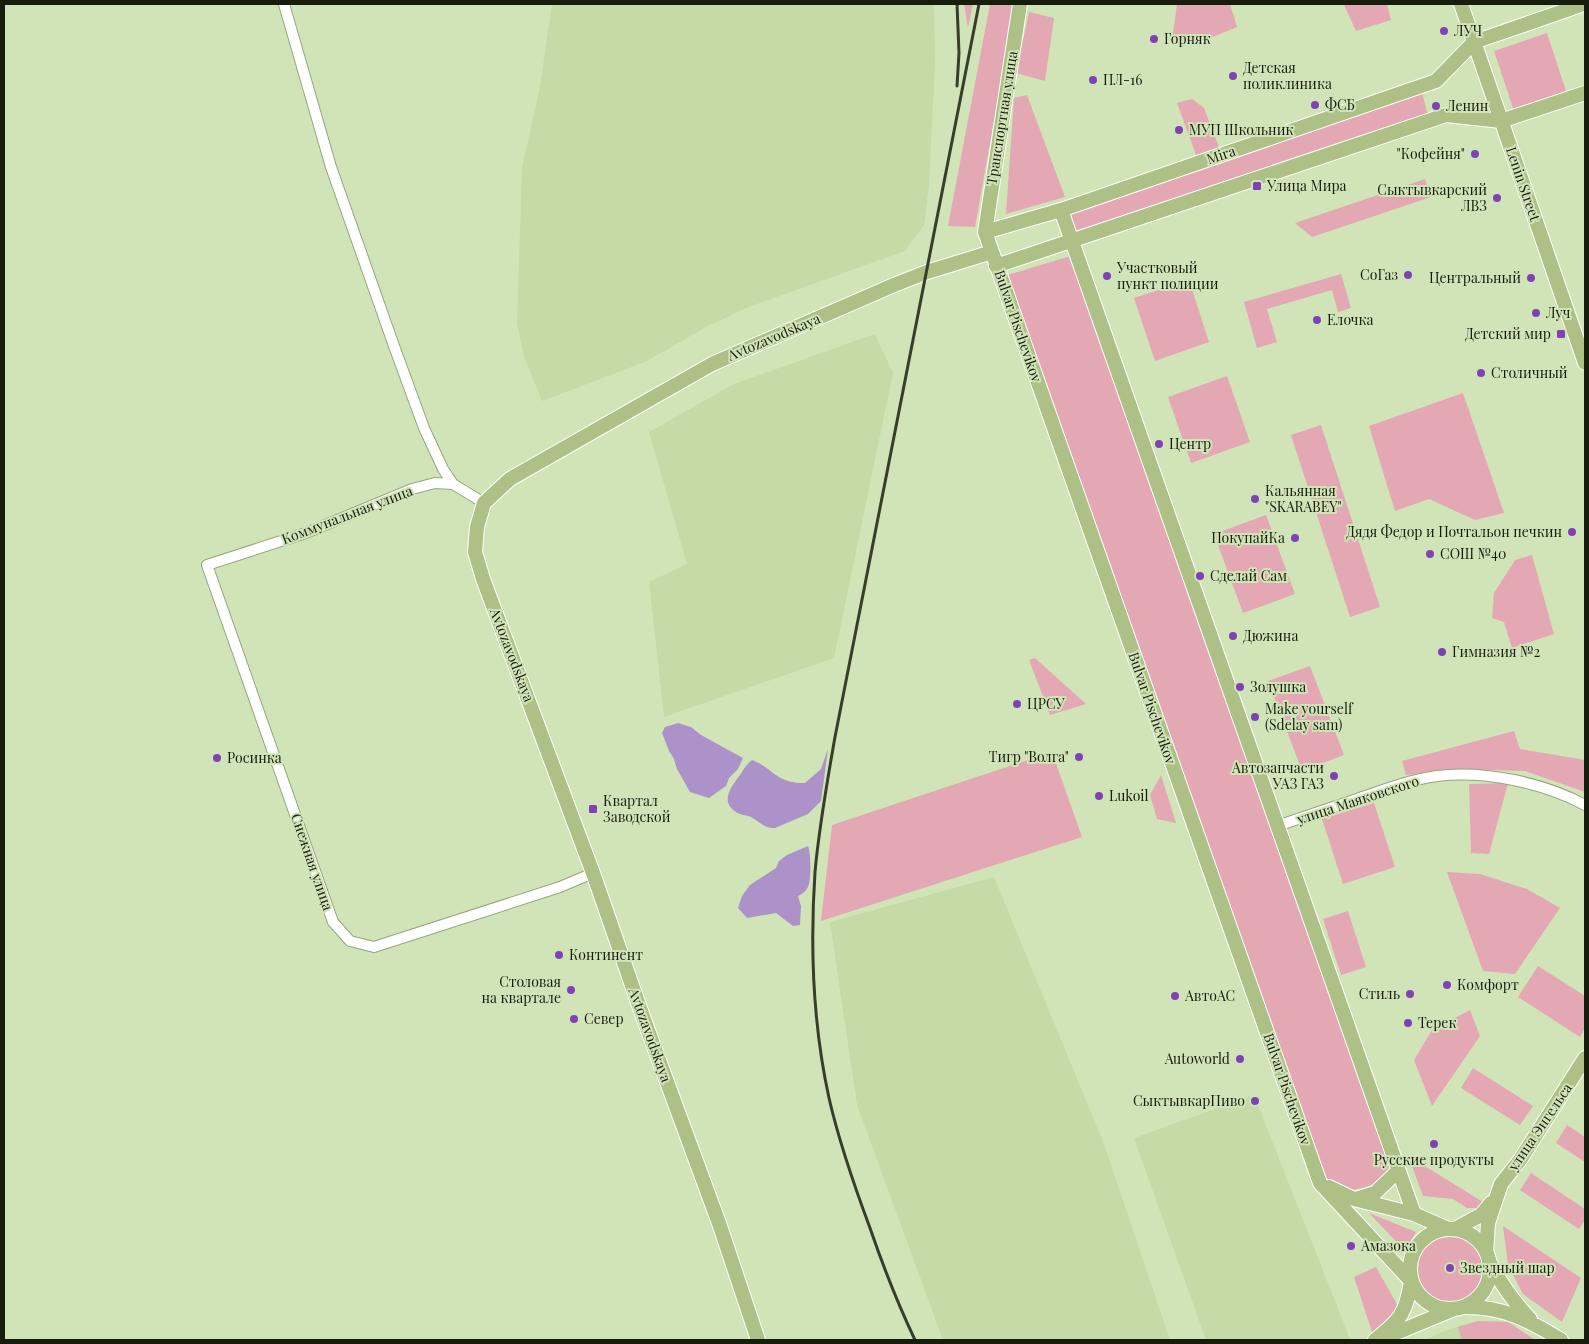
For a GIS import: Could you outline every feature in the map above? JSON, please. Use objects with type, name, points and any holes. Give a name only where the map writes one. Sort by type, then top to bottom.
[{"type":"main road","name":"Транспортная улица","points":[[985,232],[1006,83],[1020,4]]},
{"type":"main road","name":"Lenin Street","points":[[1461,4],[1585,364]]},
{"type":"main road","name":"Mira","points":[[985,232],[1061,210],[1436,81],[1474,42],[1584,4]]},
{"type":"main road","points":[[996,266],[1446,115],[1501,121],[1585,93]]},
{"type":"main road","points":[[1061,210],[1414,1214]]},
{"type":"main road","name":"Bulvar Pischevikov","points":[[985,232],[1320,1183],[1411,1281],[1418,1293],[1426,1300],[1445,1308],[1485,1308],[1501,1311],[1534,1323]]},
{"type":"main road","name":"Avtozavodskaya","points":[[758,1340],[720,1226],[642,1014],[593,873],[483,579],[475,552],[477,527],[484,503],[510,479],[712,364],[927,272],[992,252]]},
{"type":"main road","name":"улица Энгельса","points":[[1487,1256],[1488,1223],[1501,1184],[1520,1160],[1585,1058]]},
{"type":"main road","points":[[1354,1200],[1375,1193],[1398,1171]]},
{"type":"main road","points":[[1320,1183],[1354,1200],[1414,1214],[1473,1237],[1480,1244],[1500,1282],[1510,1296],[1534,1323],[1561,1340]]},
{"type":"main road","name":"улица Энгельса","points":[[1451,1229],[1481,1215],[1496,1196]]},
{"type":"main road","points":[[1377,1340],[1401,1317],[1408,1302],[1411,1281],[1409,1269],[1411,1257],[1417,1246],[1430,1234],[1451,1229]]},
{"type":"main road","points":[[1377,1340],[1473,1302],[1487,1283],[1490,1271],[1487,1256]]},
{"type":"street","points":[[284,4],[331,168],[424,428],[443,469],[453,484],[484,503]]},
{"type":"street","name":"Коммунальная улица","points":[[207,565],[306,533],[412,489],[435,483],[453,484]]},
{"type":"street","name":"Снежная улица","points":[[207,565],[333,922],[350,941],[374,948],[560,887],[593,873]]},
{"type":"street","name":"улица Маяковского","points":[[1277,826],[1403,783],[1439,776],[1469,775],[1511,779],[1547,788],[1585,805]]},
{"type":"shaded area","points":[[552,4],[934,4],[935,64],[929,186],[924,225],[905,251],[746,308],[706,327],[645,362],[542,401],[524,357],[517,323],[522,168],[540,87]]},
{"type":"shaded area","points":[[964,4],[973,4],[968,28]]},
{"type":"shaded area","points":[[990,4],[1015,4],[975,227],[948,226]]},
{"type":"shaded area","points":[[1177,4],[1230,4],[1237,27],[1193,45],[1172,41]]},
{"type":"shaded area","points":[[1387,4],[1391,20],[1356,31],[1344,5]]},
{"type":"shaded area","points":[[1029,12],[1054,18],[1045,81],[1016,73]]},
{"type":"shaded area","points":[[1547,33],[1567,94],[1514,111],[1494,51]]},
{"type":"shaded area","points":[[1422,92],[1428,116],[1076,233],[1068,212]]},
{"type":"shaded area","points":[[1027,95],[1065,197],[1006,214],[1014,98]]},
{"type":"shaded area","points":[[1192,99],[1204,108],[1219,147],[1196,155],[1177,103]]},
{"type":"shaded area","points":[[1425,179],[1431,197],[1312,237],[1295,223]]},
{"type":"shaded area","points":[[1074,255],[1390,1164],[1384,1177],[1368,1186],[1347,1191],[1326,1178],[1004,276]]},
{"type":"shaded area","points":[[1341,274],[1351,308],[1338,312],[1332,290],[1267,309],[1277,342],[1257,348],[1244,302]]},
{"type":"shaded area","points":[[1189,280],[1209,342],[1155,361],[1134,298]]},
{"type":"shaded area","points":[[875,334],[893,373],[834,658],[664,717],[649,582],[687,564],[649,432],[734,384]]},
{"type":"shaded area","points":[[1227,376],[1250,442],[1191,463],[1168,397]]},
{"type":"shaded area","points":[[1463,393],[1504,513],[1475,520],[1429,499],[1395,511],[1369,426]]},
{"type":"shaded area","points":[[1321,425],[1380,607],[1350,617],[1291,435]]},
{"type":"shaded area","points":[[1266,515],[1295,594],[1243,613],[1214,534]]},
{"type":"shaded area","points":[[1532,555],[1554,634],[1512,648],[1504,622],[1492,618],[1494,593],[1515,560]]},
{"type":"shaded area","points":[[1035,658],[1086,704],[1050,715],[1029,660]]},
{"type":"shaded area","points":[[1310,666],[1344,755],[1302,771],[1268,681]]},
{"type":"shaded area","points":[[678,723],[691,727],[701,735],[743,758],[738,769],[729,778],[726,786],[709,798],[690,792],[669,751],[662,733],[665,727]]},
{"type":"shaded area","points":[[1514,731],[1520,749],[1585,760],[1585,792],[1525,771],[1432,772],[1406,775],[1402,761]]},
{"type":"shaded area","points":[[828,749],[821,801],[808,814],[771,828],[751,817],[738,813],[728,803],[731,789],[745,767],[752,760],[787,781],[805,783],[821,769]]},
{"type":"shaded area","points":[[1052,752],[1082,837],[821,921],[832,825]]},
{"type":"shaded area","points":[[1161,775],[1176,823],[1157,819],[1150,795]]},
{"type":"shaded area","points":[[1508,783],[1489,854],[1471,853],[1469,784]]},
{"type":"shaded area","points":[[1374,803],[1395,867],[1343,884],[1322,819]]},
{"type":"shaded area","points":[[808,846],[810,880],[803,893],[798,896],[801,906],[800,925],[793,926],[776,913],[747,918],[738,908],[742,896],[750,885],[776,868],[779,861],[787,855]]},
{"type":"shaded area","points":[[1447,872],[1480,874],[1527,889],[1560,908],[1515,974],[1483,971]]},
{"type":"shaded area","points":[[994,877],[1104,1144],[1170,1340],[943,1340],[857,1105],[830,922]]},
{"type":"shaded area","points":[[1348,911],[1366,967],[1341,975],[1323,919]]},
{"type":"shaded area","points":[[1538,966],[1585,996],[1585,1028],[1580,1037],[1518,997]]},
{"type":"shaded area","points":[[1470,1010],[1480,1036],[1432,1106],[1414,1060],[1432,1030]]},
{"type":"shaded area","points":[[1473,1068],[1533,1106],[1520,1125],[1461,1088]]},
{"type":"shaded area","points":[[1254,1095],[1350,1339],[1206,1340],[1134,1138]]},
{"type":"shaded area","points":[[1567,1125],[1585,1137],[1585,1162],[1556,1143]]},
{"type":"shaded area","points":[[1415,1160],[1483,1202],[1480,1208],[1467,1208],[1453,1199],[1423,1196],[1412,1166]]},
{"type":"shaded area","points":[[1531,1173],[1585,1209],[1585,1220],[1579,1229],[1520,1190]]},
{"type":"shaded area","points":[[1369,1213],[1416,1232],[1405,1251]]},
{"type":"shaded area","points":[[1503,1226],[1581,1278],[1562,1322],[1523,1294],[1508,1265]]},
{"type":"shaded area","points":[[1450,1236],[1463,1238],[1473,1246],[1481,1256],[1483,1269],[1481,1282],[1473,1292],[1463,1300],[1450,1302],[1437,1300],[1427,1292],[1419,1282],[1417,1269],[1419,1256],[1427,1246],[1437,1238]]},
{"type":"shaded area","points":[[1376,1267],[1399,1308],[1393,1324],[1372,1332],[1354,1277]]},
{"type":"shaded area","points":[[1478,1321],[1508,1322],[1535,1340],[1424,1340],[1450,1329]]},
{"type":"shaded area","points":[[1478,1321],[1508,1322],[1535,1340],[1462,1340],[1458,1327]]},
{"type":"railway","points":[[957,4],[959,53],[957,86]]},
{"type":"railway","points":[[915,1340],[891,1285],[858,1196],[829,1098],[819,1042],[814,986],[815,872],[835,737],[979,4]]},
{"type":"place","name":"ЛУЧ","points":[[1444,31]]},
{"type":"place","name":"Горняк","points":[[1154,39]]},
{"type":"place","name":"Детская поликлиника","points":[[1233,76]]},
{"type":"place","name":"ПЛ-16","points":[[1093,80]]},
{"type":"place","name":"ФСБ","points":[[1315,105]]},
{"type":"place","name":"Ленин","points":[[1436,106]]},
{"type":"place","name":"МУП Школьник","points":[[1179,130]]},
{"type":"place","name":"\"Кофейня\"","points":[[1475,154]]},
{"type":"place","name":"Улица Мира","points":[[1257,186]]},
{"type":"place","name":"Сыктывкарский ЛВЗ","points":[[1497,198]]},
{"type":"place","name":"СоГаз","points":[[1408,275]]},
{"type":"place","name":"Участковый пункт полиции","points":[[1107,276]]},
{"type":"place","name":"Центральный","points":[[1531,278]]},
{"type":"place","name":"Луч","points":[[1536,313]]},
{"type":"place","name":"Елочка","points":[[1317,320]]},
{"type":"place","name":"Детский мир","points":[[1561,334]]},
{"type":"place","name":"Столичный","points":[[1481,373]]},
{"type":"place","name":"Центр","points":[[1159,444]]},
{"type":"place","name":"Кальянная \"SKARABEY\"","points":[[1255,499]]},
{"type":"place","name":"Дядя Федор и Почтальон печкин","points":[[1572,532]]},
{"type":"place","name":"ПокупайКа","points":[[1295,538]]},
{"type":"place","name":"СОШ №40","points":[[1430,554]]},
{"type":"place","name":"Сделай Сам","points":[[1200,576]]},
{"type":"place","name":"Дюжина","points":[[1233,636]]},
{"type":"place","name":"Гимназия №2","points":[[1442,652]]},
{"type":"place","name":"Золушка","points":[[1240,687]]},
{"type":"place","name":"ЦРСУ","points":[[1017,704]]},
{"type":"place","name":"Make yourself (Sdelay sam)","points":[[1255,717]]},
{"type":"place","name":"Тигр \"Волга\"","points":[[1079,757]]},
{"type":"place","name":"Росинка","points":[[217,758]]},
{"type":"place","name":"Автозапчасти УАЗ ГАЗ","points":[[1334,776]]},
{"type":"place","name":"Lukoil","points":[[1099,796]]},
{"type":"place","name":"Квартал Заводской","points":[[593,809]]},
{"type":"place","name":"Континент","points":[[559,955]]},
{"type":"place","name":"Комфорт","points":[[1447,985]]},
{"type":"place","name":"Столовая на квартале","points":[[571,990]]},
{"type":"place","name":"Стиль","points":[[1410,994]]},
{"type":"place","name":"АвтоАС","points":[[1175,996]]},
{"type":"place","name":"Север","points":[[574,1019]]},
{"type":"place","name":"Терек","points":[[1408,1023]]},
{"type":"place","name":"Autoworld","points":[[1240,1059]]},
{"type":"place","name":"СыктывкарПиво","points":[[1255,1101]]},
{"type":"place","name":"Русские продукты","points":[[1434,1144]]},
{"type":"place","name":"Амазока","points":[[1351,1246]]},
{"type":"place","name":"Звездный шар","points":[[1450,1268]]}]
